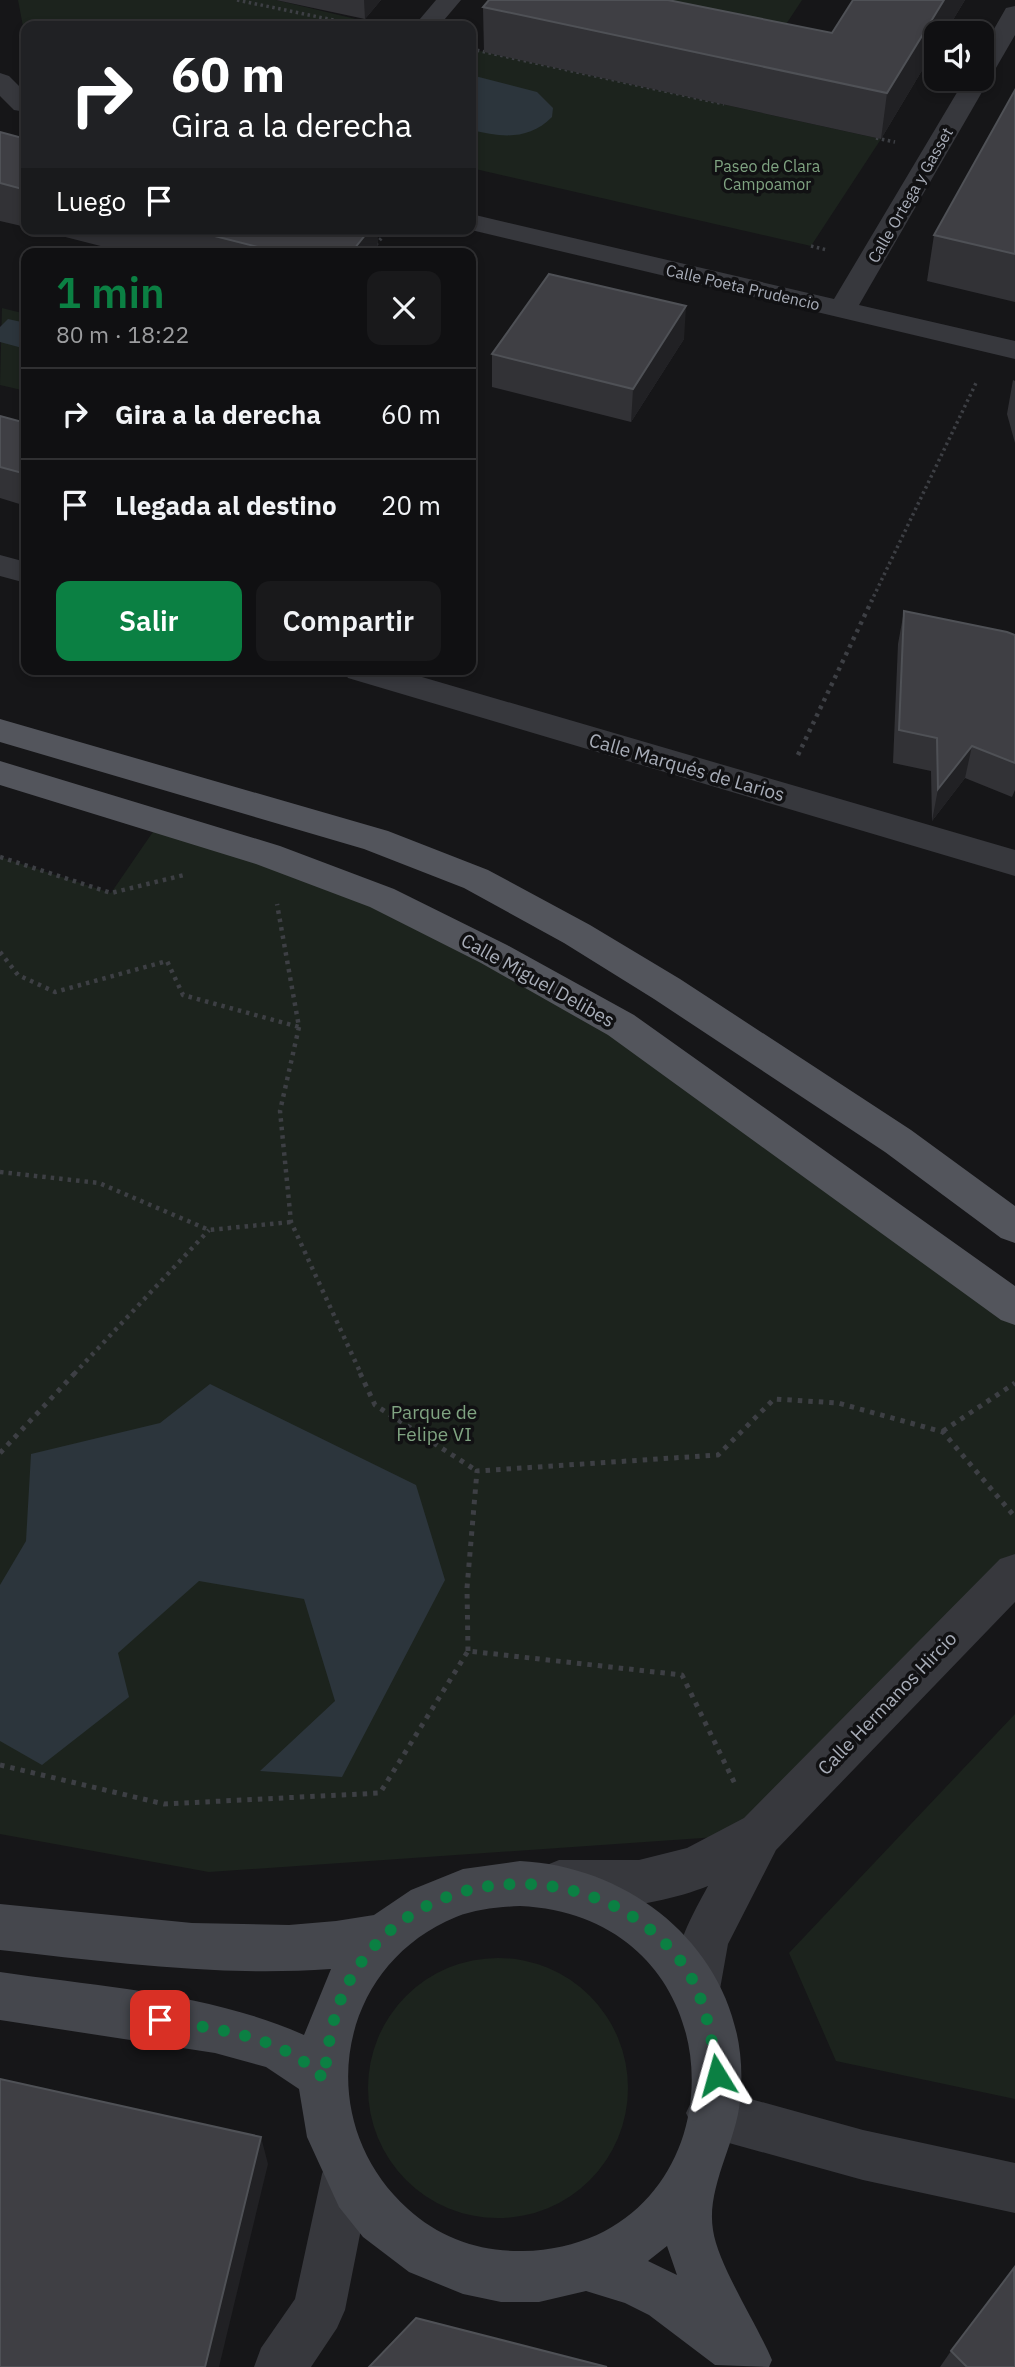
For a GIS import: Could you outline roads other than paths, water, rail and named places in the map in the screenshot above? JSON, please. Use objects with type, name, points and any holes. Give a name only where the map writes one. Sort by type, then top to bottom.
[{"type":"main road","points":[[0,730],[376,840],[476,879],[577,934],[667,989],[898,1141],[1015,1227]]},
{"type":"main road","name":"Calle Miguel Delibes","points":[[0,773],[268,855],[382,898],[494,954],[621,1025],[1015,1308]]},
{"type":"main road","points":[[693,2176],[650,2231],[591,2267],[521,2280],[450,2267],[391,2230],[346,2174],[329,2122],[324,2079],[331,2026],[351,1977],[383,1937],[420,1908],[457,1891],[488,1884],[547,1883],[602,1900],[638,1920],[660,1938],[684,1966],[696,1989],[713,2040],[717,2075],[711,2113],[693,2176],[687,2229],[699,2265],[750,2363]]},
{"type":"main road","points":[[0,1927],[236,1948],[334,1947],[383,1937]]},
{"type":"main road","points":[[0,1996],[247,2036],[299,2058],[324,2079]]},
{"type":"main road","points":[[591,2267],[657,2289],[705,2321],[750,2363]]},
{"type":"street","points":[[430,21],[449,0]]},
{"type":"street","points":[[994,51],[1015,13]]},
{"type":"street","points":[[0,81],[17,103]]},
{"type":"street","name":"Calle Ortega y Gasset","points":[[842,310],[971,91]]},
{"type":"street","name":"Calle Poeta Prudencio","points":[[476,223],[1004,348]]},
{"type":"street","points":[[0,565],[21,571]]},
{"type":"street","name":"Calle Marqués de Larios","points":[[376,675],[1015,863]]},
{"type":"street","name":"Calle Hermanos Hircio","points":[[760,1834],[1015,1573]]},
{"type":"street","points":[[547,1883],[639,1883],[695,1869],[760,1834]]},
{"type":"street","points":[[696,1989],[705,1940],[760,1834]]},
{"type":"street","points":[[711,2113],[863,2155],[1015,2188]]},
{"type":"street","points":[[280,2367],[318,2310],[346,2174]]},
{"type":"park label","name":"Paseo de Clara Campoamor","points":[[767,175]]},
{"type":"park label","name":"Parque de Felipe VI","points":[[434,1423]]}]
